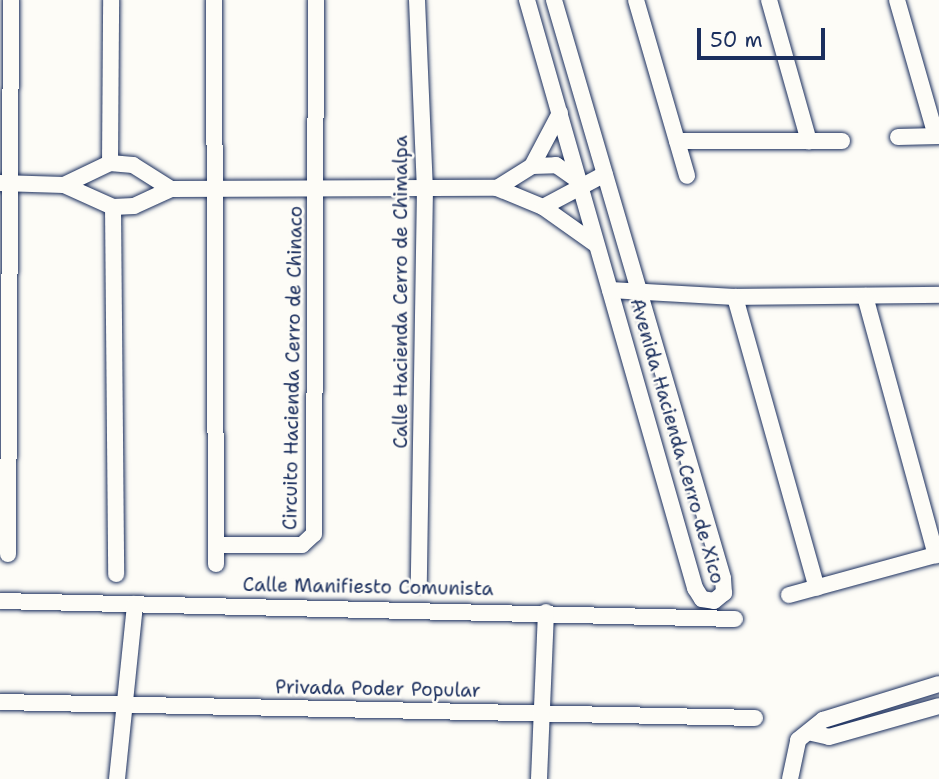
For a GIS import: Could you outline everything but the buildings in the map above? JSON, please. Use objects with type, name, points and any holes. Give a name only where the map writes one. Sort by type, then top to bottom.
[{"type":"street","points":[[8,554],[4,537],[6,183],[11,0]]},
{"type":"street","points":[[110,163],[111,0]]},
{"type":"street","points":[[214,0],[216,564]]},
{"type":"street","name":"Circuito Hacienda Cerro de Chinaco","points":[[217,545],[302,545],[314,534],[316,0]]},
{"type":"street","name":"Calle Hacienda Cerro de Chimalpa","points":[[417,0],[425,188],[419,584]]},
{"type":"street","name":"Avenida Hacienda Cerro de Xico","points":[[527,0],[695,588],[702,599],[714,601],[724,593],[723,578],[643,295],[554,0]]},
{"type":"street","points":[[636,0],[687,176]]},
{"type":"street","points":[[769,0],[809,141]]},
{"type":"street","points":[[897,0],[938,136],[898,136]]},
{"type":"street","points":[[497,188],[531,166],[560,113]]},
{"type":"street","points":[[677,141],[842,141]]},
{"type":"street","points":[[64,185],[110,163],[133,165],[171,189]]},
{"type":"street","points":[[531,166],[556,165],[580,182]]},
{"type":"street","points":[[543,206],[572,195],[580,182],[605,174]]},
{"type":"street","points":[[6,183],[64,185],[113,207],[153,200],[171,189],[316,184],[497,188],[543,206],[595,244]]},
{"type":"street","points":[[113,207],[116,574]]},
{"type":"street","points":[[610,290],[643,295],[735,297],[939,295]]},
{"type":"street","points":[[789,595],[938,555],[865,296]]},
{"type":"street","points":[[735,297],[817,588]]},
{"type":"street","name":"Calle Manifiesto Comunista","points":[[0,601],[545,611],[735,619]]},
{"type":"street","points":[[117,779],[135,604]]},
{"type":"street","points":[[539,779],[544,713],[545,611]]},
{"type":"street","points":[[790,779],[798,740],[812,733],[822,720],[939,684]]},
{"type":"street","name":"Privada Poder Popular","points":[[0,702],[755,718]]},
{"type":"street","points":[[812,733],[829,737],[939,706]]}]
